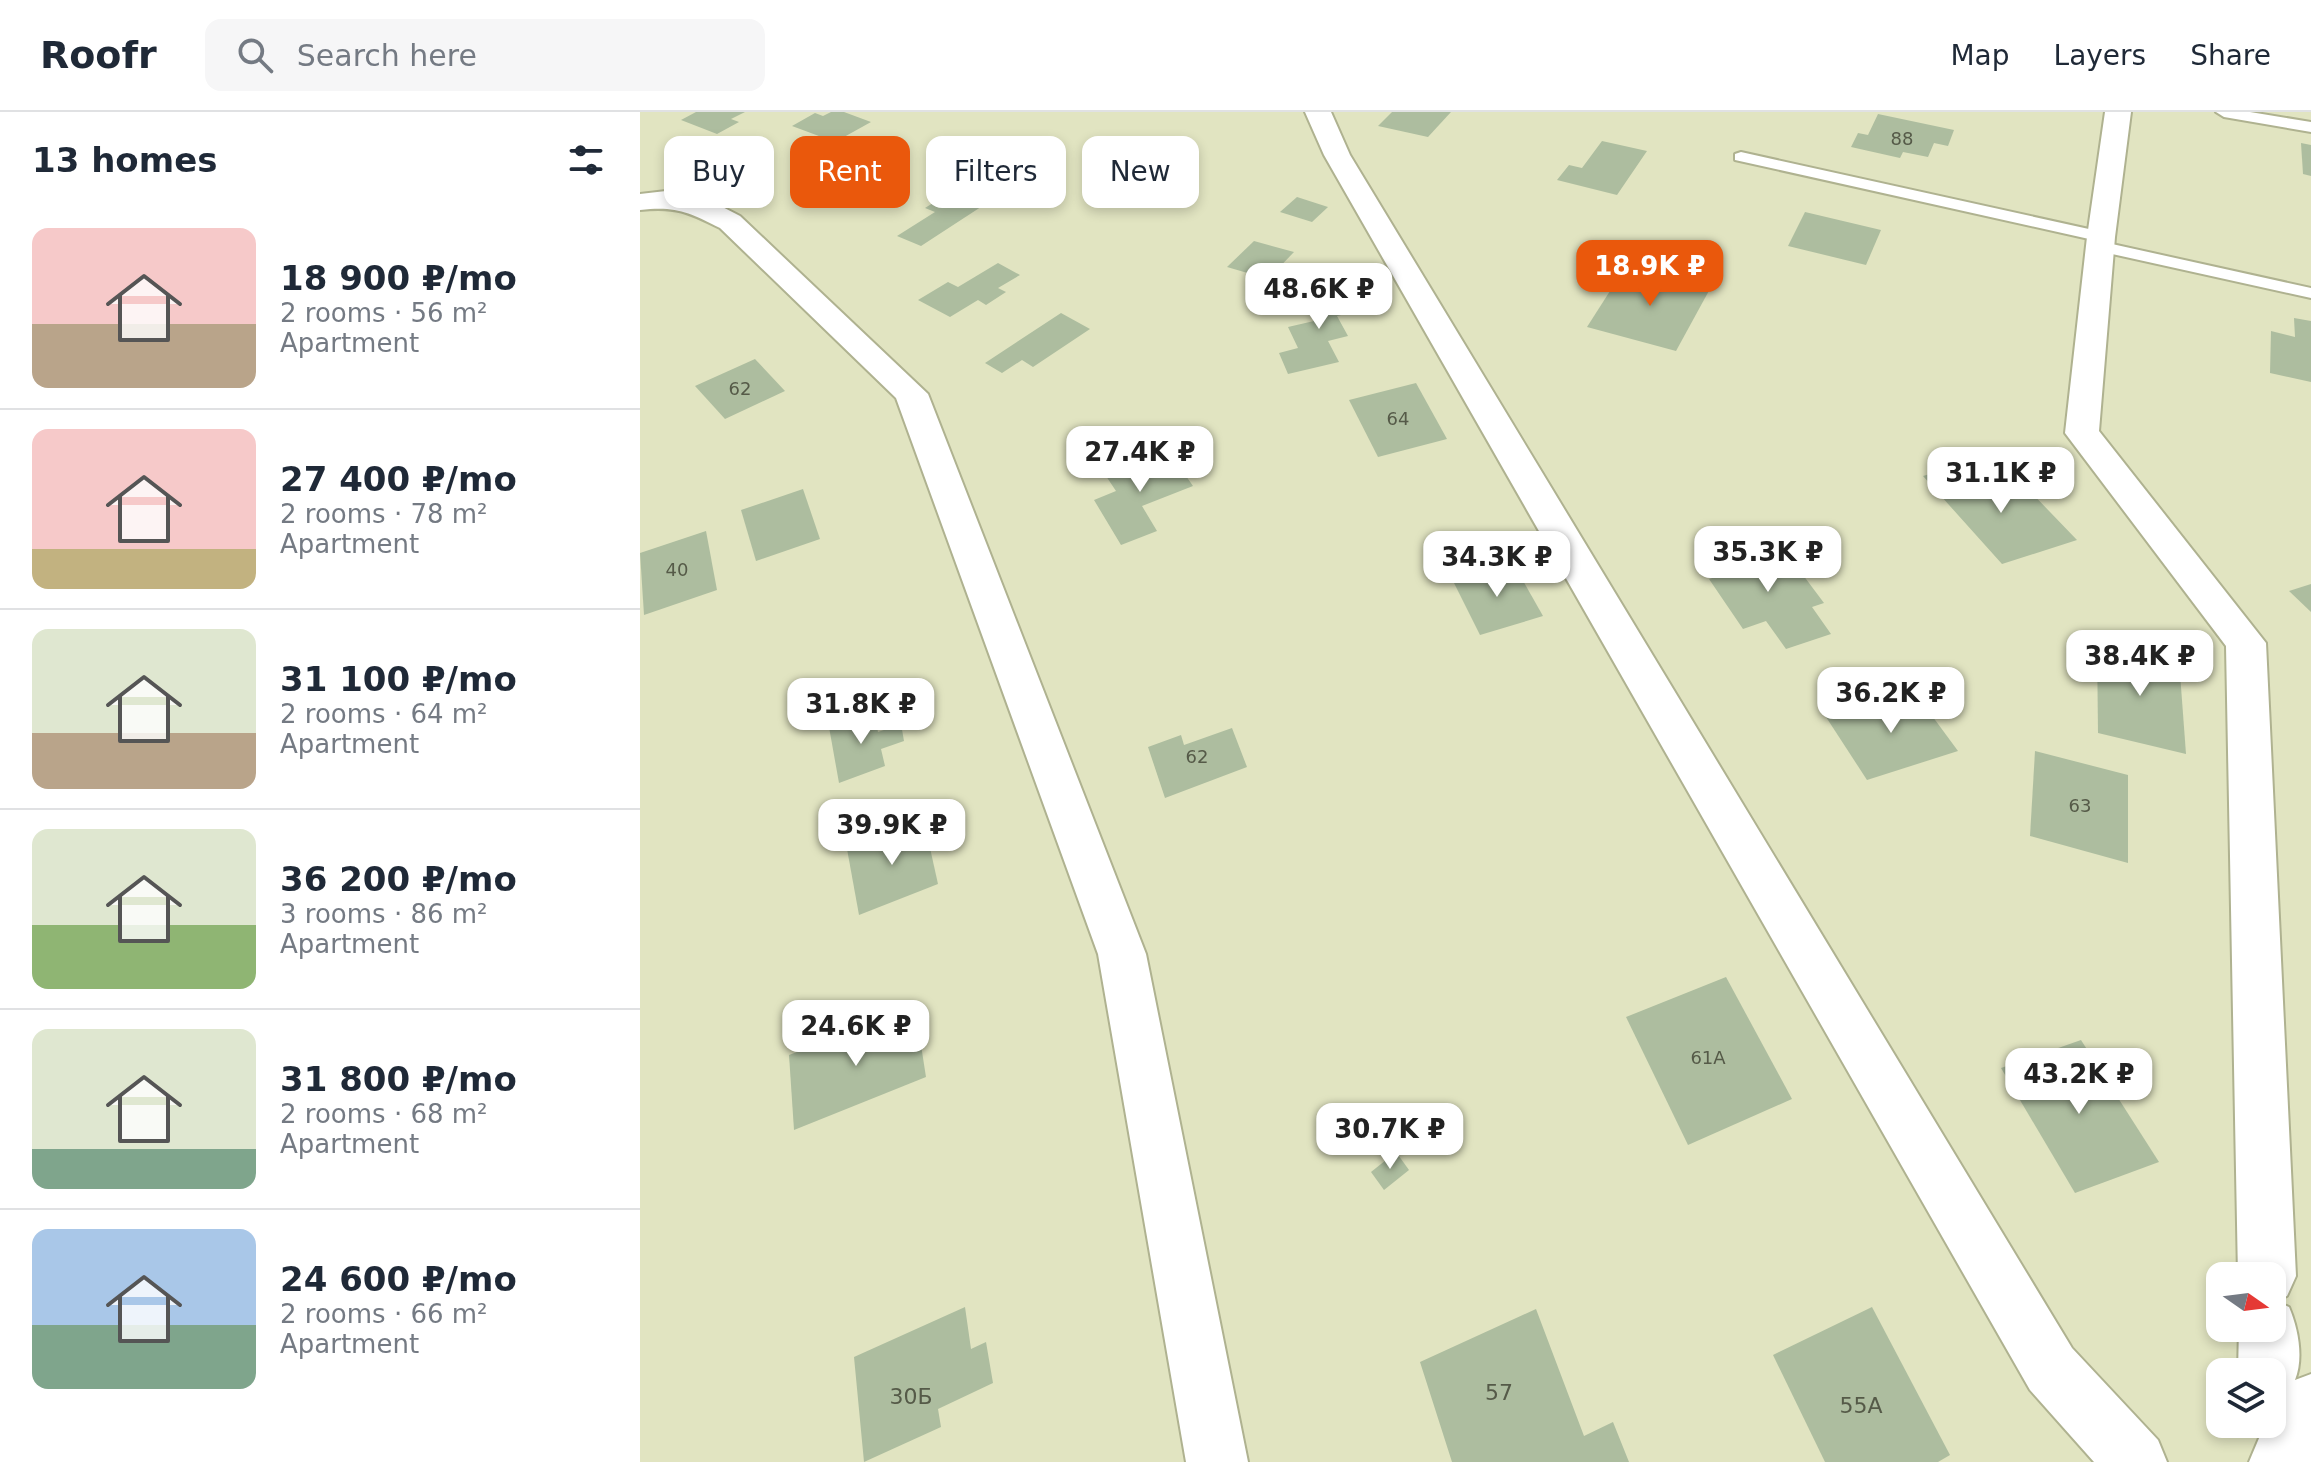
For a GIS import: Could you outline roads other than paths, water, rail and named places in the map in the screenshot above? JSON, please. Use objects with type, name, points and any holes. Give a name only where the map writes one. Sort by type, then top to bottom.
[{"type":"street","points":[[1318,112],[1337,155],[2051,1369],[2136,1462]]},
{"type":"street","points":[[2118,112],[2101,241],[2082,433],[2246,643],[2267,1262]]},
{"type":"street","points":[[640,202],[666,199],[693,203],[730,222],[911,394],[1122,954],[1217,1462]]},
{"type":"street","points":[[2280,1462],[2303,1407],[2311,1404]]},
{"type":"street","points":[[2255,1462],[2259,1438]]},
{"type":"lane","points":[[2224,112],[2311,127]]},
{"type":"lane","points":[[1741,157],[2311,293]]}]
